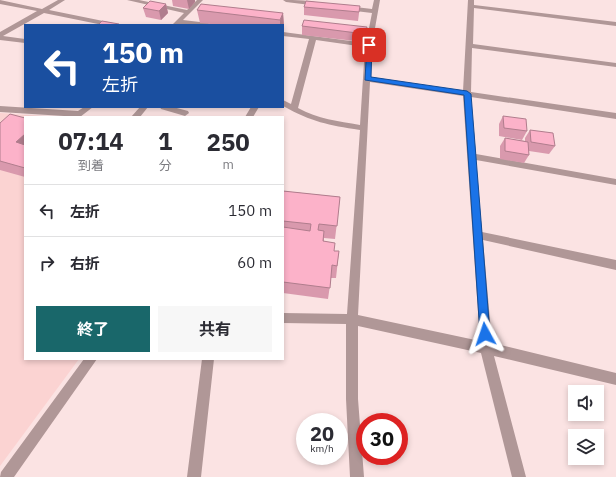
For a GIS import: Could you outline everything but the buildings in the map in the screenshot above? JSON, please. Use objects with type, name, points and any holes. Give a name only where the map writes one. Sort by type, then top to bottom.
[{"type":"street","points":[[0,35],[62,0]]},
{"type":"street","points":[[130,0],[188,12]]},
{"type":"street","points":[[177,23],[200,0]]},
{"type":"street","points":[[286,0],[323,5]]},
{"type":"street","points":[[357,477],[352,399],[352,319],[369,45],[377,0]]},
{"type":"street","points":[[0,2],[108,24]]},
{"type":"street","points":[[519,477],[486,348],[467,94],[471,3],[616,24]]},
{"type":"street","points":[[337,6],[374,11]]},
{"type":"street","points":[[177,23],[192,24]]},
{"type":"street","points":[[284,34],[369,45]]},
{"type":"street","points":[[0,38],[24,41]]},
{"type":"street","points":[[294,109],[313,38]]},
{"type":"street","points":[[469,46],[616,66]]},
{"type":"street","points":[[367,79],[616,116]]},
{"type":"street","points":[[284,104],[307,116],[325,122],[364,128]]},
{"type":"street","points":[[0,109],[80,116],[88,108]]},
{"type":"street","points":[[136,116],[143,108]]},
{"type":"street","points":[[168,108],[185,113]]},
{"type":"street","points":[[471,156],[616,182]]},
{"type":"street","points":[[477,235],[616,265]]},
{"type":"street","points":[[284,318],[352,319],[486,348],[616,379]]},
{"type":"street","points":[[6,477],[91,360]]},
{"type":"street","points":[[194,477],[208,360]]},
{"type":"shaded area","points":[[0,113],[43,116],[24,116],[24,360],[78,360],[0,466]]},
{"type":"route","points":[[369,45],[367,79],[467,94],[485,334]]}]
